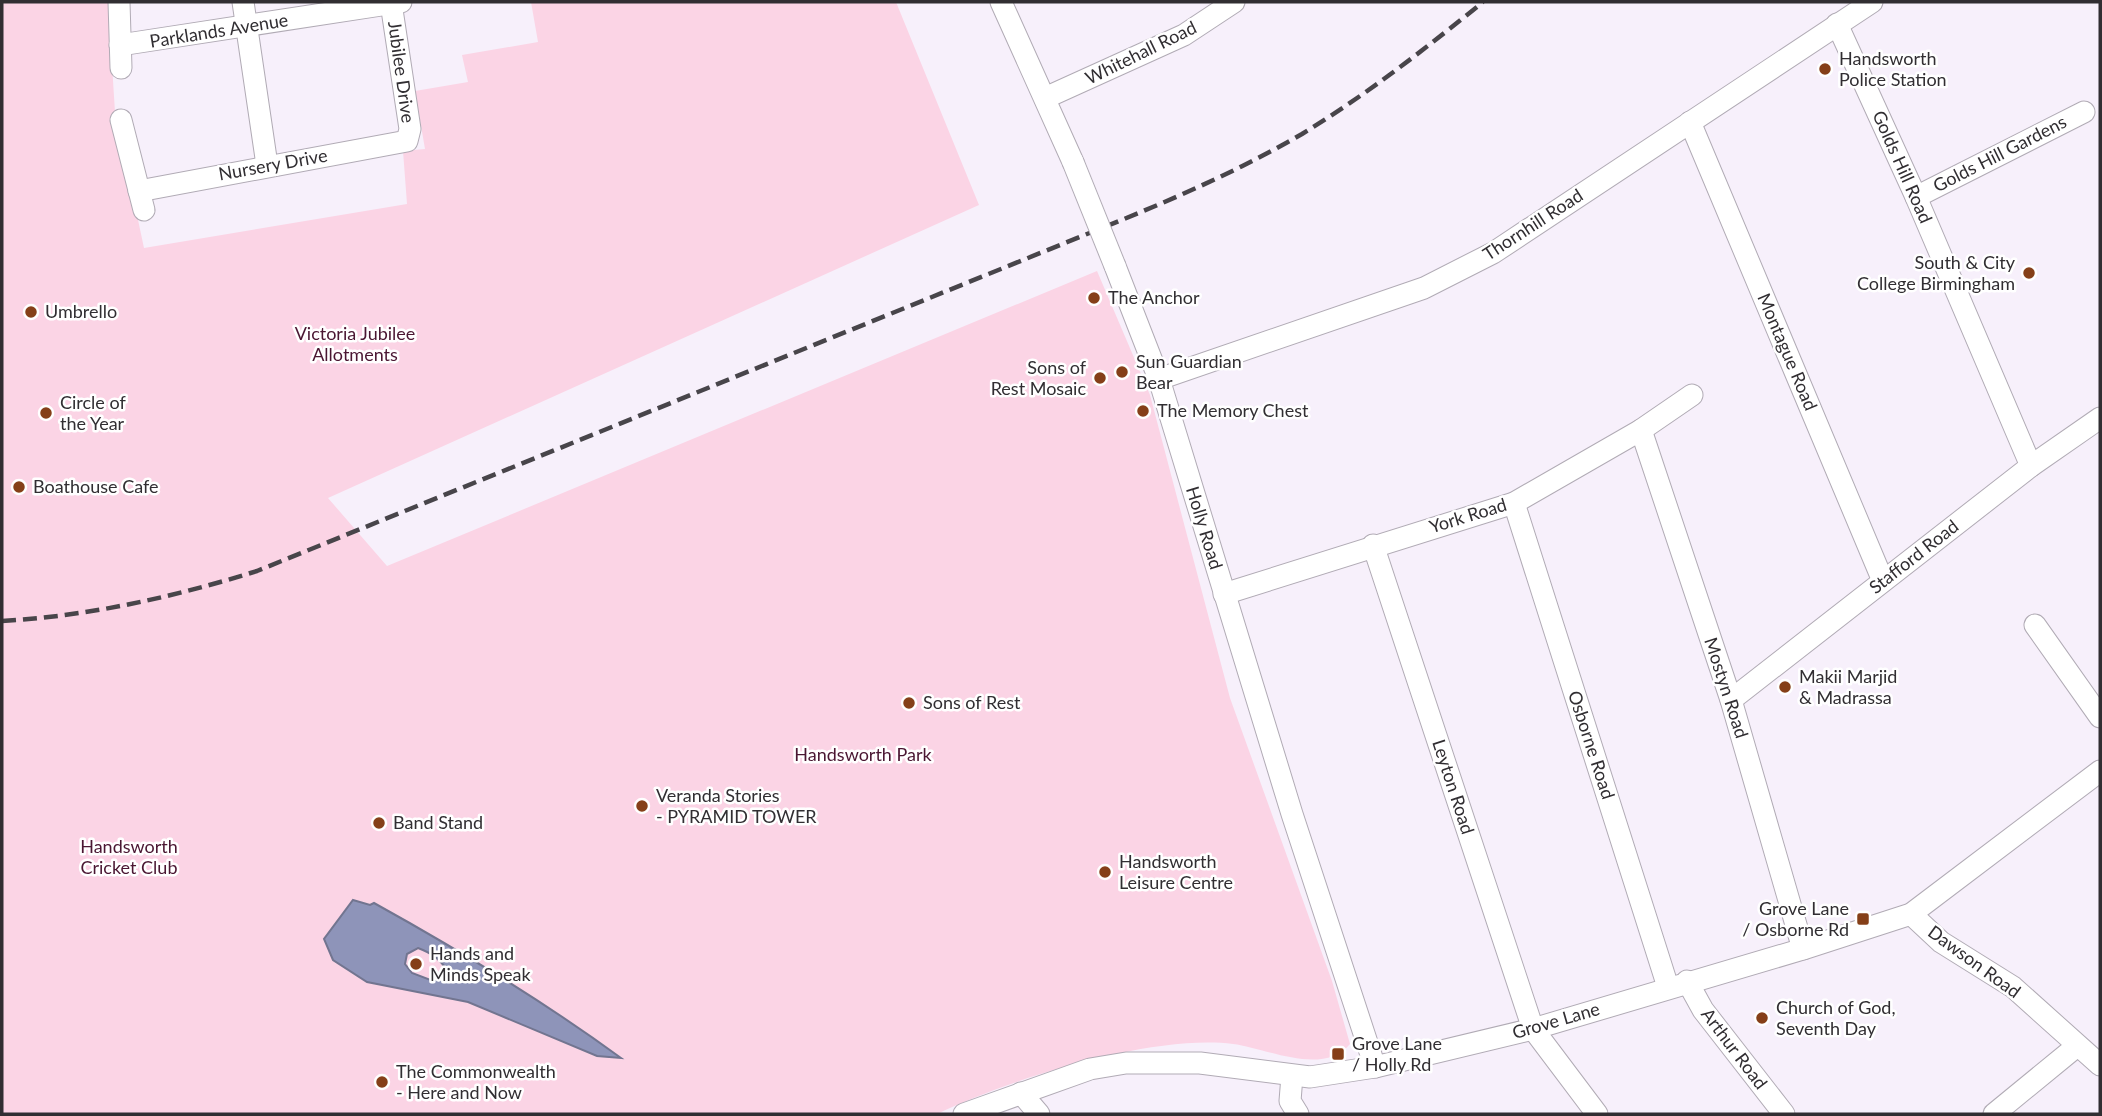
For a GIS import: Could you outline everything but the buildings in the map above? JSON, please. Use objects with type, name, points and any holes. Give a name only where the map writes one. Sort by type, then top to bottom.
[{"type":"street","points":[[119,2],[121,68]]},
{"type":"street","points":[[243,2],[267,165]]},
{"type":"street","name":"Holly Road","points":[[1001,2],[1073,162],[1159,379],[1224,594],[1375,1067]]},
{"type":"street","name":"Whitehall Road","points":[[1045,98],[1184,35],[1234,2]]},
{"type":"street","name":"Thornhill Road","points":[[1159,379],[1423,288],[1493,253],[1872,2]]},
{"type":"street","name":"Parklands Avenue","points":[[120,45],[396,3]]},
{"type":"street","name":"Jubilee Drive","points":[[396,3],[410,129],[407,141]]},
{"type":"street","name":"Golds Hill Road","points":[[1837,24],[1916,197],[2031,466]]},
{"type":"street","name":"Golds Hill Gardens","points":[[1916,197],[2084,112]]},
{"type":"street","name":"Nursery Drive","points":[[121,120],[141,201],[267,165],[407,141]]},
{"type":"street","name":"Montague Road","points":[[1690,122],[1884,581]]},
{"type":"street","name":"York Road","points":[[1224,594],[1373,545],[1514,503],[1641,430],[1692,395]]},
{"type":"street","name":"Stafford Road","points":[[1731,700],[2031,466],[2100,418]]},
{"type":"street","name":"Mostyn Road","points":[[1641,430],[1731,700],[1803,948]]},
{"type":"street","name":"Osborne Road","points":[[1514,503],[1678,984]]},
{"type":"street","name":"Leyton Road","points":[[1373,545],[1533,1029],[1597,1114]]},
{"type":"street","points":[[2035,625],[2100,717]]},
{"type":"street","name":"Grove Lane","points":[[964,1114],[1090,1069],[1126,1063],[1200,1063],[1292,1076],[1329,1076],[1375,1067],[1533,1029],[1803,948],[1911,914],[2100,771]]},
{"type":"street","name":"Dawson Road","points":[[1911,914],[1941,942],[2013,987],[2100,1065]]},
{"type":"street","name":"Arthur Road","points":[[1678,984],[1703,1010],[1784,1114]]},
{"type":"street","points":[[1994,1114],[2077,1046]]},
{"type":"street","points":[[1292,1076],[1290,1101],[1298,1114]]},
{"type":"street","points":[[1021,1093],[1039,1114]]},
{"type":"green space","name":"Handsworth Park","points":[[2,2],[108,2],[115,112],[144,248],[407,204],[403,151],[425,149],[415,91],[468,82],[462,55],[538,42],[531,2],[896,2],[979,205],[328,498],[387,566],[1097,271],[1150,395],[1230,698],[1332,981],[1350,1044],[1339,1054],[1310,1060],[1233,1044],[1163,1046],[1082,1062],[1041,1074],[937,1114],[2,1114]]},
{"type":"water","points":[[353,900],[370,905],[374,903],[500,977],[621,1058],[597,1056],[468,1002],[367,982],[333,960],[324,939]],"holes":[[[418,948],[441,962],[447,970],[446,976],[433,981],[412,973],[405,964],[407,954]]]},
{"type":"railway","points":[[2,621],[67,615],[131,604],[257,571],[1147,210],[1237,169],[1302,134],[1395,71],[1483,2]]},
{"type":"place","name":"Handsworth Police Station","points":[[1825,69]]},
{"type":"place","name":"South & City College Birmingham","points":[[2029,273]]},
{"type":"place","name":"The Anchor","points":[[1094,298]]},
{"type":"place","name":"Umbrello","points":[[31,312]]},
{"type":"place","name":"Sun Guardian Bear","points":[[1122,372]]},
{"type":"place","name":"Sons of Rest Mosaic","points":[[1100,378]]},
{"type":"place","name":"The Memory Chest","points":[[1143,411]]},
{"type":"place","name":"Circle of the Year","points":[[46,413]]},
{"type":"place","name":"Boathouse Cafe","points":[[19,487]]},
{"type":"place","name":"Makii Marjid & Madrassa","points":[[1785,687]]},
{"type":"place","name":"Sons of Rest","points":[[909,703]]},
{"type":"place","name":"Veranda Stories - PYRAMID TOWER","points":[[642,806]]},
{"type":"place","name":"Band Stand","points":[[379,823]]},
{"type":"place","name":"Handsworth Leisure Centre","points":[[1105,872]]},
{"type":"place","name":"Grove Lane / Osborne Rd","points":[[1863,919]]},
{"type":"place","name":"Hands and Minds Speak","points":[[416,964]]},
{"type":"place","name":"Church of God, Seventh Day","points":[[1762,1018]]},
{"type":"place","name":"Grove Lane / Holly Rd","points":[[1338,1054]]},
{"type":"place","name":"The Commonwealth - Here and Now","points":[[382,1082]]},
{"type":"park label","name":"Victoria Jubilee Allotments","points":[[355,344]]},
{"type":"park label","name":"Handsworth Cricket Club","points":[[129,857]]}]
